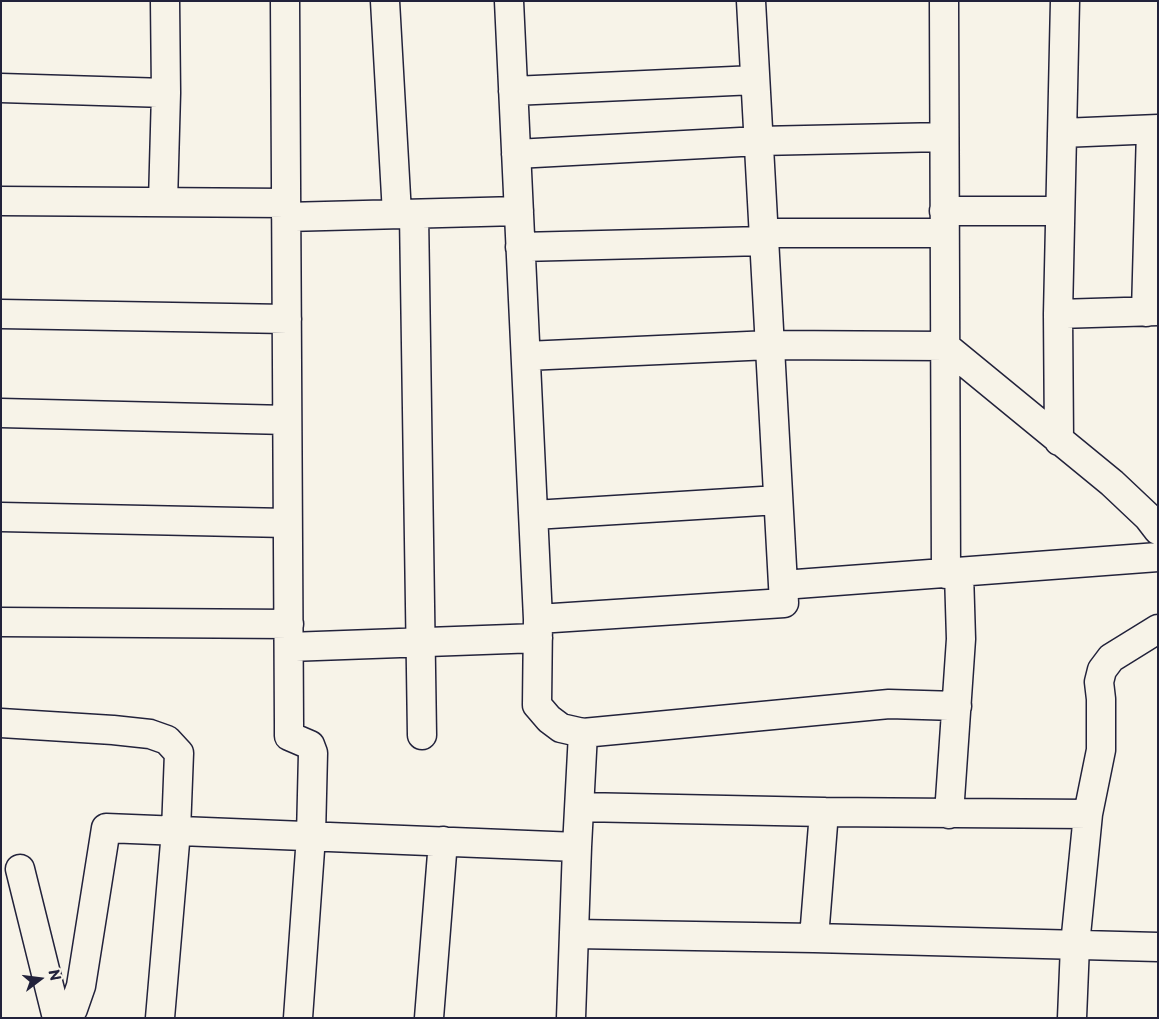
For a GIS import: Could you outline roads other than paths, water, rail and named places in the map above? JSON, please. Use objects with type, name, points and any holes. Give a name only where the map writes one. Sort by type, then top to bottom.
[{"type":"street","points":[[163,202],[166,94],[165,1]]},
{"type":"street","points":[[285,1],[289,736],[310,745],[313,753],[311,836],[298,1018]]},
{"type":"street","points":[[385,1],[405,214],[422,735]]},
{"type":"street","points":[[509,1],[534,515],[538,628],[537,705],[549,719],[562,728],[583,734],[889,704],[957,706]]},
{"type":"street","points":[[1,622],[420,642],[784,603],[751,1]]},
{"type":"street","points":[[944,1],[945,346],[952,573],[962,639],[949,814]]},
{"type":"street","points":[[1059,440],[1058,314],[1065,1]]},
{"type":"street","points":[[514,91],[755,80]]},
{"type":"street","points":[[1,88],[166,94]]},
{"type":"street","points":[[1058,314],[1152,312],[1154,129],[1062,133]]},
{"type":"street","points":[[516,154],[759,142],[944,137]]},
{"type":"street","points":[[1,201],[163,202],[286,210],[405,214],[519,211]]},
{"type":"street","points":[[520,247],[764,237],[1060,211]]},
{"type":"street","points":[[1,314],[287,319]]},
{"type":"street","points":[[526,356],[770,345],[945,346],[1112,483],[1148,517],[1158,530]]},
{"type":"street","points":[[1,413],[287,420]]},
{"type":"street","points":[[534,515],[778,500]]},
{"type":"street","points":[[1,517],[287,523]]},
{"type":"street","points":[[783,585],[1158,557]]},
{"type":"street","points":[[1072,1018],[1075,945],[1088,814],[1100,750],[1101,699],[1099,682],[1102,670],[1111,658],[1158,629]]},
{"type":"street","points":[[1,723],[150,734],[166,740],[179,753],[176,831],[160,1018]]},
{"type":"street","points":[[571,1018],[583,734]]},
{"type":"street","points":[[580,807],[949,814],[1088,814]]},
{"type":"street","points":[[814,938],[824,812]]},
{"type":"street","points":[[67,1018],[73,1009],[81,986],[106,828],[577,847]]},
{"type":"street","points":[[429,1018],[443,841]]},
{"type":"street","points":[[20,869],[57,1018]]},
{"type":"street","points":[[575,934],[1158,947]]}]
